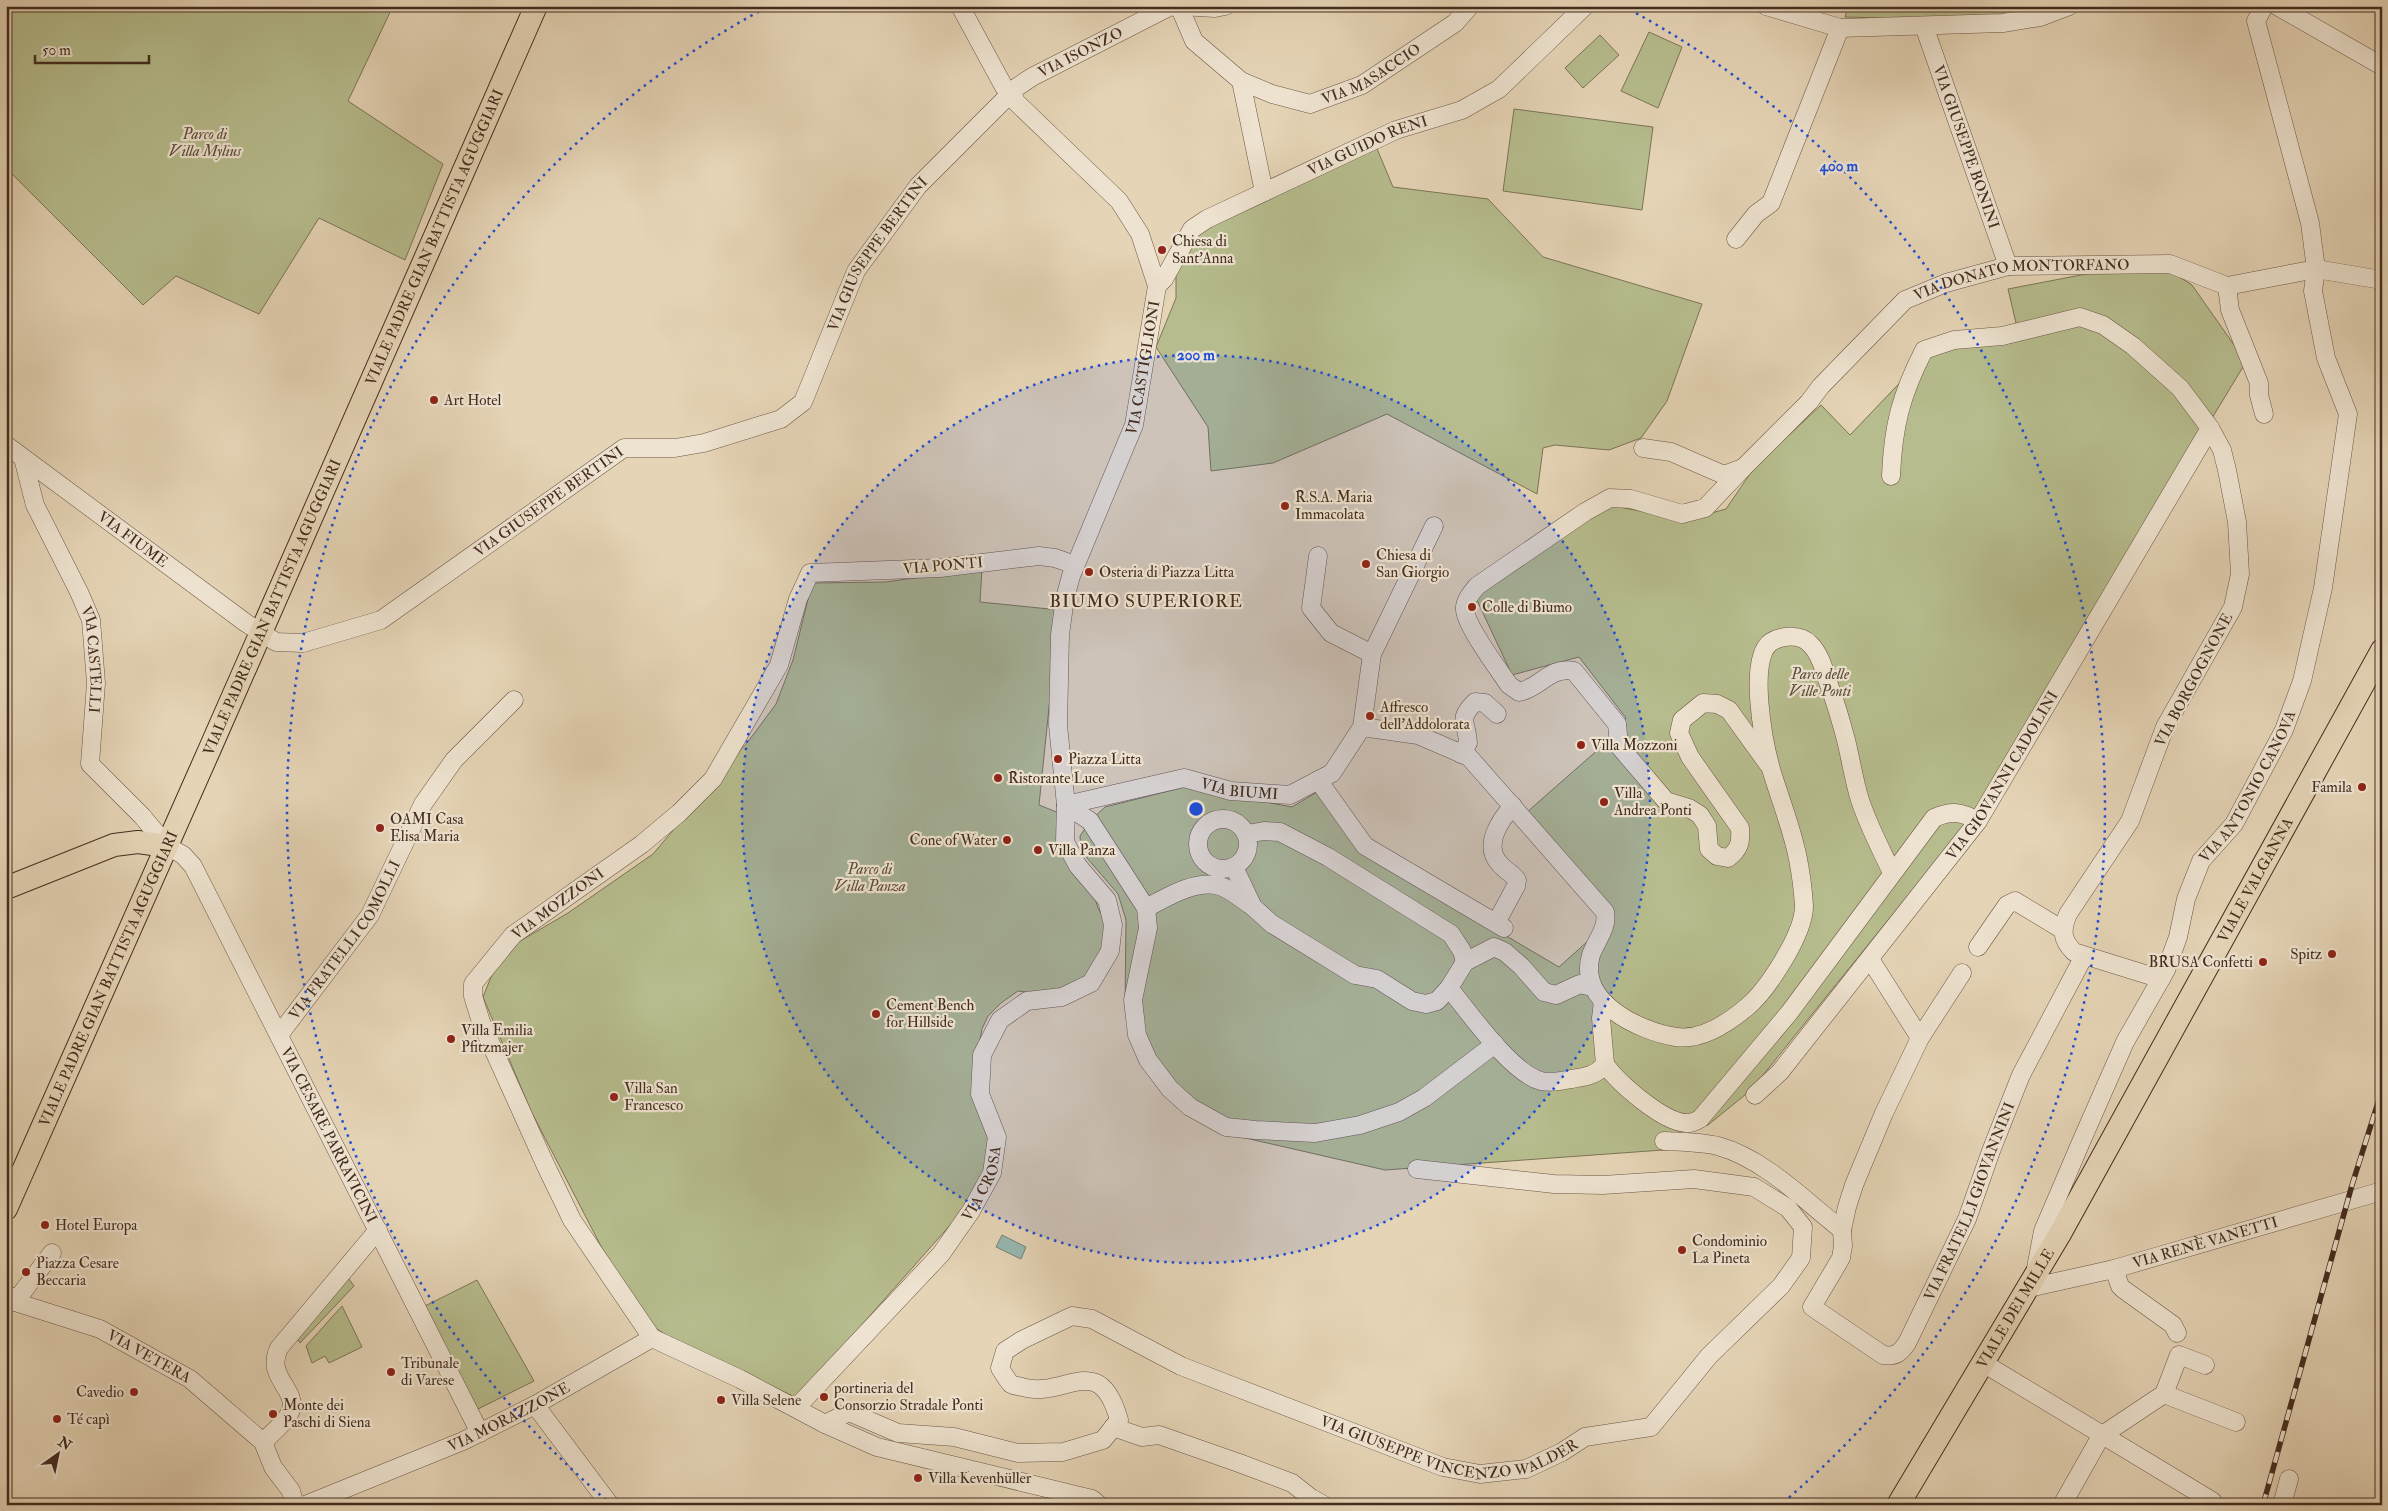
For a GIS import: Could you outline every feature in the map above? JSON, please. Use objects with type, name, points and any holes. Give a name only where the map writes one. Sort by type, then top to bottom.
[{"type":"main road","name":"VIALE PADRE GIAN BATTISTA AGUGGIARI","points":[[6,1209],[536,6]]},
{"type":"main road","name":"VIALE VALGANNA","points":[[2130,1110],[2382,650]]},
{"type":"main road","points":[[6,888],[114,845],[138,842],[167,846]]},
{"type":"main road","name":"VIALE DEI MILLE","points":[[1898,1505],[2032,1283],[2130,1110]]},
{"type":"street","name":"VIA CASTIGLIONI","points":[[960,6],[1004,87],[1012,93],[1016,102],[1119,201],[1140,234],[1157,286],[1134,425],[1075,565],[1065,598],[1060,635],[1058,725],[1066,804]]},
{"type":"street","name":"VIA ISONZO","points":[[1012,93],[1032,77],[1169,7],[1179,6]]},
{"type":"street","points":[[1179,6],[1215,8],[1224,6]]},
{"type":"street","name":"VIA MASACCIO","points":[[1179,6],[1194,41],[1241,81],[1272,94],[1310,104],[1362,85],[1455,23],[1470,6]]},
{"type":"street","name":"VIA GUIDO RENI","points":[[1157,286],[1164,279],[1192,228],[1396,130],[1462,110],[1499,89],[1585,6]]},
{"type":"street","points":[[1766,6],[1840,28],[2003,24],[2040,17],[2069,6]]},
{"type":"street","name":"VIA ANTONIO CANOVA","points":[[2032,1283],[2043,1232],[2125,1042],[2161,979],[2178,937],[2186,899],[2201,861],[2234,824],[2284,730],[2302,681],[2323,588],[2348,414],[2326,358],[2313,291],[2316,269],[2310,223],[2256,21],[2264,6]]},
{"type":"street","points":[[2277,6],[2382,66]]},
{"type":"street","name":"VIA GIUSEPPE BONINI","points":[[1924,26],[2008,266]]},
{"type":"street","points":[[1736,239],[1756,214],[1771,203],[1840,28]]},
{"type":"street","points":[[1241,81],[1264,192]]},
{"type":"street","name":"VIA GIUSEPPE BERTINI","points":[[260,632],[276,642],[303,643],[381,620],[624,448],[675,448],[704,443],[781,419],[803,402],[856,271],[918,186],[1001,101],[1012,93]]},
{"type":"street","name":"VIA DONATO MONTORFANO","points":[[1771,769],[1729,710],[1717,704],[1703,703],[1682,720],[1680,733],[1690,757],[1740,828],[1741,841],[1738,851],[1728,858],[1717,856],[1709,849],[1707,826],[1700,815],[1689,808],[1666,801],[1619,746],[1617,724],[1574,671],[1564,668],[1554,671],[1529,690],[1519,692],[1509,686],[1469,622],[1465,609],[1469,597],[1477,586],[1585,512],[1610,498],[1631,498],[1682,514],[1705,508],[1905,300],[1946,283],[2008,266],[2170,264],[2227,286]]},
{"type":"street","points":[[2264,414],[2259,395],[2259,384],[2230,310],[2227,286],[2316,269],[2382,280]]},
{"type":"street","name":"VIA BORGOGNONE","points":[[1891,476],[1892,440],[1909,380],[1924,350],[1954,340],[2002,336],[2080,317],[2103,326],[2133,346],[2180,388],[2205,422],[2222,450],[2237,522],[2240,574],[2233,607],[2165,727],[2130,821],[2068,914],[2063,930]]},
{"type":"street","name":"VIA GIOVANNI CADOLINI","points":[[1755,1095],[1780,1072],[1978,821],[2205,422]]},
{"type":"street","name":"VIA FIUME","points":[[6,445],[260,632]]},
{"type":"street","points":[[1643,448],[1671,452],[1724,474],[1743,468]]},
{"type":"street","name":"VIA CASTELLI","points":[[23,458],[35,505],[91,620],[96,684],[90,764],[142,816],[167,846]]},
{"type":"street","name":"VIA BIUMI","points":[[1066,804],[1184,778],[1231,791],[1290,795],[1332,772],[1362,727],[1372,654],[1434,526]]},
{"type":"street","name":"VIA PONTI","points":[[810,574],[940,568],[1039,556],[1055,558],[1075,565]]},
{"type":"street","points":[[1318,556],[1311,608],[1331,633],[1372,654]]},
{"type":"street","name":"VIA MOZZONI","points":[[652,1338],[610,1279],[572,1220],[481,1022],[472,996],[473,984],[514,935],[642,844],[679,813],[713,779],[779,665],[798,600],[810,574]]},
{"type":"street","points":[[1362,727],[1418,735],[1469,757],[1605,912],[1606,919],[1603,931],[1591,956],[1589,973],[1592,987],[1603,1002],[1617,1014],[1652,1030],[1677,1037],[1698,1035],[1728,1023],[1757,999],[1772,979],[1795,938],[1804,908],[1798,859],[1781,794],[1771,769],[1764,733],[1759,687],[1759,664],[1762,654],[1770,642],[1789,635],[1809,642],[1822,662],[1846,738],[1860,800],[1892,873]]},
{"type":"street","name":"VIA FRATELLI COMOLLI","points":[[279,1035],[370,915],[423,804],[444,774],[454,760],[514,700]]},
{"type":"street","points":[[1456,752],[1468,743],[1463,721],[1465,712],[1475,702],[1485,703],[1497,714]]},
{"type":"street","points":[[1318,780],[1365,846],[1500,926],[1517,880],[1498,862],[1493,849],[1495,829],[1513,806]]},
{"type":"street","points":[[1066,804],[1090,821],[1146,908],[1148,928],[1133,1000],[1137,1035],[1148,1060],[1170,1089],[1190,1107],[1226,1127],[1315,1133],[1360,1125],[1399,1112],[1424,1098],[1495,1044]]},
{"type":"street","name":"VIA CROSA","points":[[796,1408],[941,1254],[971,1211],[992,1173],[997,1137],[980,1094],[982,1055],[1000,1020],[1027,1001],[1062,997],[1091,983],[1110,952],[1113,925],[1107,900],[1078,866],[1066,842],[1066,804]]},
{"type":"street","points":[[1603,1002],[1601,1025],[1605,1064],[1623,1086],[1675,1121],[1692,1123],[1700,1118],[1789,1013],[1934,818],[1948,812],[1964,813],[1978,821]]},
{"type":"street","points":[[1215,819],[1227,819],[1239,824],[1247,834],[1248,844],[1246,851],[1234,867],[1220,870],[1206,863],[1200,854],[1198,844],[1201,833],[1215,819]]},
{"type":"street","points":[[1247,834],[1264,831],[1280,832],[1328,857],[1451,934],[1462,951],[1465,962]]},
{"type":"street","name":"VIA CESARE PARRAVICINI","points":[[167,846],[183,855],[193,866],[480,1433]]},
{"type":"street","points":[[1234,867],[1254,907]]},
{"type":"street","points":[[1146,908],[1193,887],[1216,885],[1234,893],[1254,907],[1272,924],[1355,976],[1377,979],[1412,1001],[1426,1004],[1437,1001],[1449,988],[1465,962],[1494,948],[1505,952],[1516,961],[1544,992],[1556,995],[1580,984],[1592,987]]},
{"type":"street","points":[[1978,947],[2007,905],[2015,901],[2063,930],[2065,943],[2074,952],[2161,979]]},
{"type":"street","name":"VIA FRATELLI GIOVANNINI","points":[[1842,1230],[1843,1246],[1841,1258],[1812,1307],[1883,1355],[1892,1357],[1900,1352],[1967,1220],[1991,1151],[2021,1075],[2084,956]]},
{"type":"street","points":[[1870,960],[1920,1038]]},
{"type":"street","points":[[1664,1141],[1717,1146],[1745,1157],[1768,1172],[1842,1230],[1854,1185],[1884,1112],[1920,1038],[1962,973]]},
{"type":"street","points":[[1449,988],[1495,1044],[1523,1073],[1541,1081],[1558,1081],[1588,1077],[1600,1071],[1605,1064]]},
{"type":"street","name":"VIA GIUSEPPE VINCENZO WALDER","points":[[1113,1427],[1119,1420],[1113,1399],[1100,1385],[1082,1380],[1032,1390],[1012,1384],[1000,1368],[1005,1351],[1022,1340],[1072,1316],[1092,1319],[1181,1366],[1443,1467],[1480,1474],[1526,1470],[1562,1452],[1585,1436],[1651,1427],[1709,1356],[1781,1286],[1801,1258],[1803,1227],[1788,1208],[1754,1187],[1694,1179],[1603,1185],[1554,1184],[1417,1169]]},
{"type":"street","name":"VIA RENÈ VANETTI","points":[[2032,1283],[2114,1269],[2382,1190]]},
{"type":"street","points":[[295,1505],[291,1491],[273,1467],[263,1442],[290,1412],[292,1402],[274,1369],[274,1358],[278,1348],[378,1230]]},
{"type":"street","points":[[10,1297],[52,1253]]},
{"type":"street","points":[[2114,1269],[2123,1289],[2173,1325],[2176,1333]]},
{"type":"street","name":"VIA VETERA","points":[[10,1297],[100,1329],[158,1360],[190,1379],[263,1442]]},
{"type":"street","points":[[652,1338],[740,1379],[825,1424],[877,1447],[1092,1499],[1099,1505]]},
{"type":"street","name":"VIA MORAZZONE","points":[[305,1505],[480,1433],[535,1405],[652,1338]]},
{"type":"street","points":[[2062,1505],[2101,1436],[2164,1394],[2180,1355],[2204,1365]]},
{"type":"street","points":[[1983,1363],[2212,1502],[2210,1505]]},
{"type":"street","points":[[2164,1394],[2236,1422]]},
{"type":"street","points":[[535,1405],[610,1505]]},
{"type":"street","points":[[825,1424],[849,1412],[898,1433],[954,1437],[1018,1453],[1063,1452],[1103,1440],[1113,1427],[1142,1436],[1159,1435],[1239,1463],[1292,1483],[1311,1498],[1324,1505]]},
{"type":"street","points":[[2282,1505],[2289,1479]]},
{"type":"green space","name":"Parco di Villa Mylius","points":[[6,6],[393,6],[348,101],[443,164],[405,260],[319,218],[259,314],[176,276],[143,305],[6,168]]},
{"type":"green space","points":[[1848,6],[2012,6],[2013,14],[1918,19],[1845,17]]},
{"type":"green space","points":[[1649,32],[1682,47],[1658,108],[1621,91]]},
{"type":"green space","points":[[1600,35],[1619,55],[1583,88],[1565,68]]},
{"type":"green space","points":[[1514,109],[1653,127],[1642,210],[1503,191]]},
{"type":"green space","points":[[1375,144],[1393,187],[1488,199],[1543,257],[1702,304],[1667,401],[1641,438],[1609,450],[1555,445],[1543,448],[1537,494],[1387,414],[1273,463],[1211,471],[1208,427],[1156,347],[1176,298],[1176,270],[1202,228]]},
{"type":"green space","name":"Parco delle Ville Ponti","points":[[2154,261],[2192,285],[2246,362],[1968,821],[1751,1090],[1708,1125],[1677,1133],[1677,1149],[1385,1170],[1228,1134],[1135,1050],[1125,1006],[1126,920],[1118,894],[1081,851],[1080,836],[1090,821],[1105,807],[1185,787],[1292,807],[1317,792],[1362,851],[1559,967],[1608,923],[1518,820],[1601,747],[1626,718],[1579,657],[1512,675],[1475,596],[1609,505],[1686,520],[1726,509],[1754,468],[1821,405],[1850,435],[1934,347],[2020,340],[2008,289]]},
{"type":"green space","name":"Parco di Villa Panza","points":[[982,569],[980,602],[1059,610],[1039,805],[1064,815],[1059,841],[1093,892],[1098,908],[1108,926],[1106,944],[1085,976],[1062,997],[1018,991],[1001,1003],[988,1016],[982,1029],[973,1076],[993,1150],[986,1175],[952,1223],[797,1398],[669,1337],[654,1327],[618,1279],[531,1111],[483,997],[493,972],[515,944],[568,913],[653,854],[750,739],[776,704],[793,660],[812,583],[885,582]]},
{"type":"green space","points":[[346,1275],[354,1286],[300,1343],[295,1334]]},
{"type":"green space","points":[[477,1280],[534,1381],[476,1410],[423,1307]]},
{"type":"green space","points":[[342,1306],[362,1347],[329,1363],[325,1356],[312,1363],[306,1346]]},
{"type":"water","points":[[1002,1235],[1026,1247],[1021,1259],[996,1247]]},
{"type":"railway","points":[[2263,1505],[2352,1185],[2382,1090]]},
{"type":"place","name":"Chiesa di Sant'Anna","points":[[1162,250]]},
{"type":"place","name":"Art Hotel","points":[[434,400]]},
{"type":"place","name":"R.S.A. Maria Immacolata","points":[[1285,506]]},
{"type":"place","name":"Chiesa di San Giorgio","points":[[1366,564]]},
{"type":"place","name":"Osteria di Piazza Litta","points":[[1089,572]]},
{"type":"place","name":"Colle di Biumo","points":[[1472,607]]},
{"type":"place","name":"Affresco dell'Addolorata","points":[[1370,716]]},
{"type":"place","name":"Villa Mozzoni","points":[[1581,745]]},
{"type":"place","name":"Piazza Litta","points":[[1058,759]]},
{"type":"place","name":"Ristorante Luce","points":[[998,778]]},
{"type":"place","name":"Famila","points":[[2362,787]]},
{"type":"place","name":"Villa Andrea Ponti","points":[[1604,802]]},
{"type":"place","name":"OAMI Casa Elisa Maria","points":[[380,828]]},
{"type":"place","name":"Cone of Water","points":[[1007,840]]},
{"type":"place","name":"Villa Panza","points":[[1038,850]]},
{"type":"place","name":"Spitz","points":[[2332,954]]},
{"type":"place","name":"BRUSA Confetti","points":[[2263,962]]},
{"type":"place","name":"Cement Bench for Hillside","points":[[876,1014]]},
{"type":"place","name":"Villa Emilia Pfitzmajer","points":[[451,1039]]},
{"type":"place","name":"Villa San Francesco","points":[[614,1097]]},
{"type":"place","name":"Hotel Europa","points":[[45,1225]]},
{"type":"place","name":"Condominio La Pineta","points":[[1682,1250]]},
{"type":"place","name":"Piazza Cesare Beccaria","points":[[26,1272]]},
{"type":"place","name":"Tribunale di Varese","points":[[391,1372]]},
{"type":"place","name":"Cavedio","points":[[134,1392]]},
{"type":"place","name":"portineria del Consorzio Stradale Ponti","points":[[824,1397]]},
{"type":"place","name":"Villa Selene","points":[[721,1400]]},
{"type":"place","name":"Monte dei Paschi di Siena","points":[[273,1414]]},
{"type":"place","name":"Té capì","points":[[57,1419]]},
{"type":"place","name":"Villa Kevenhüller","points":[[918,1478]]},
{"type":"district","name":"BIUMO SUPERIORE","points":[[1146,601]]}]
